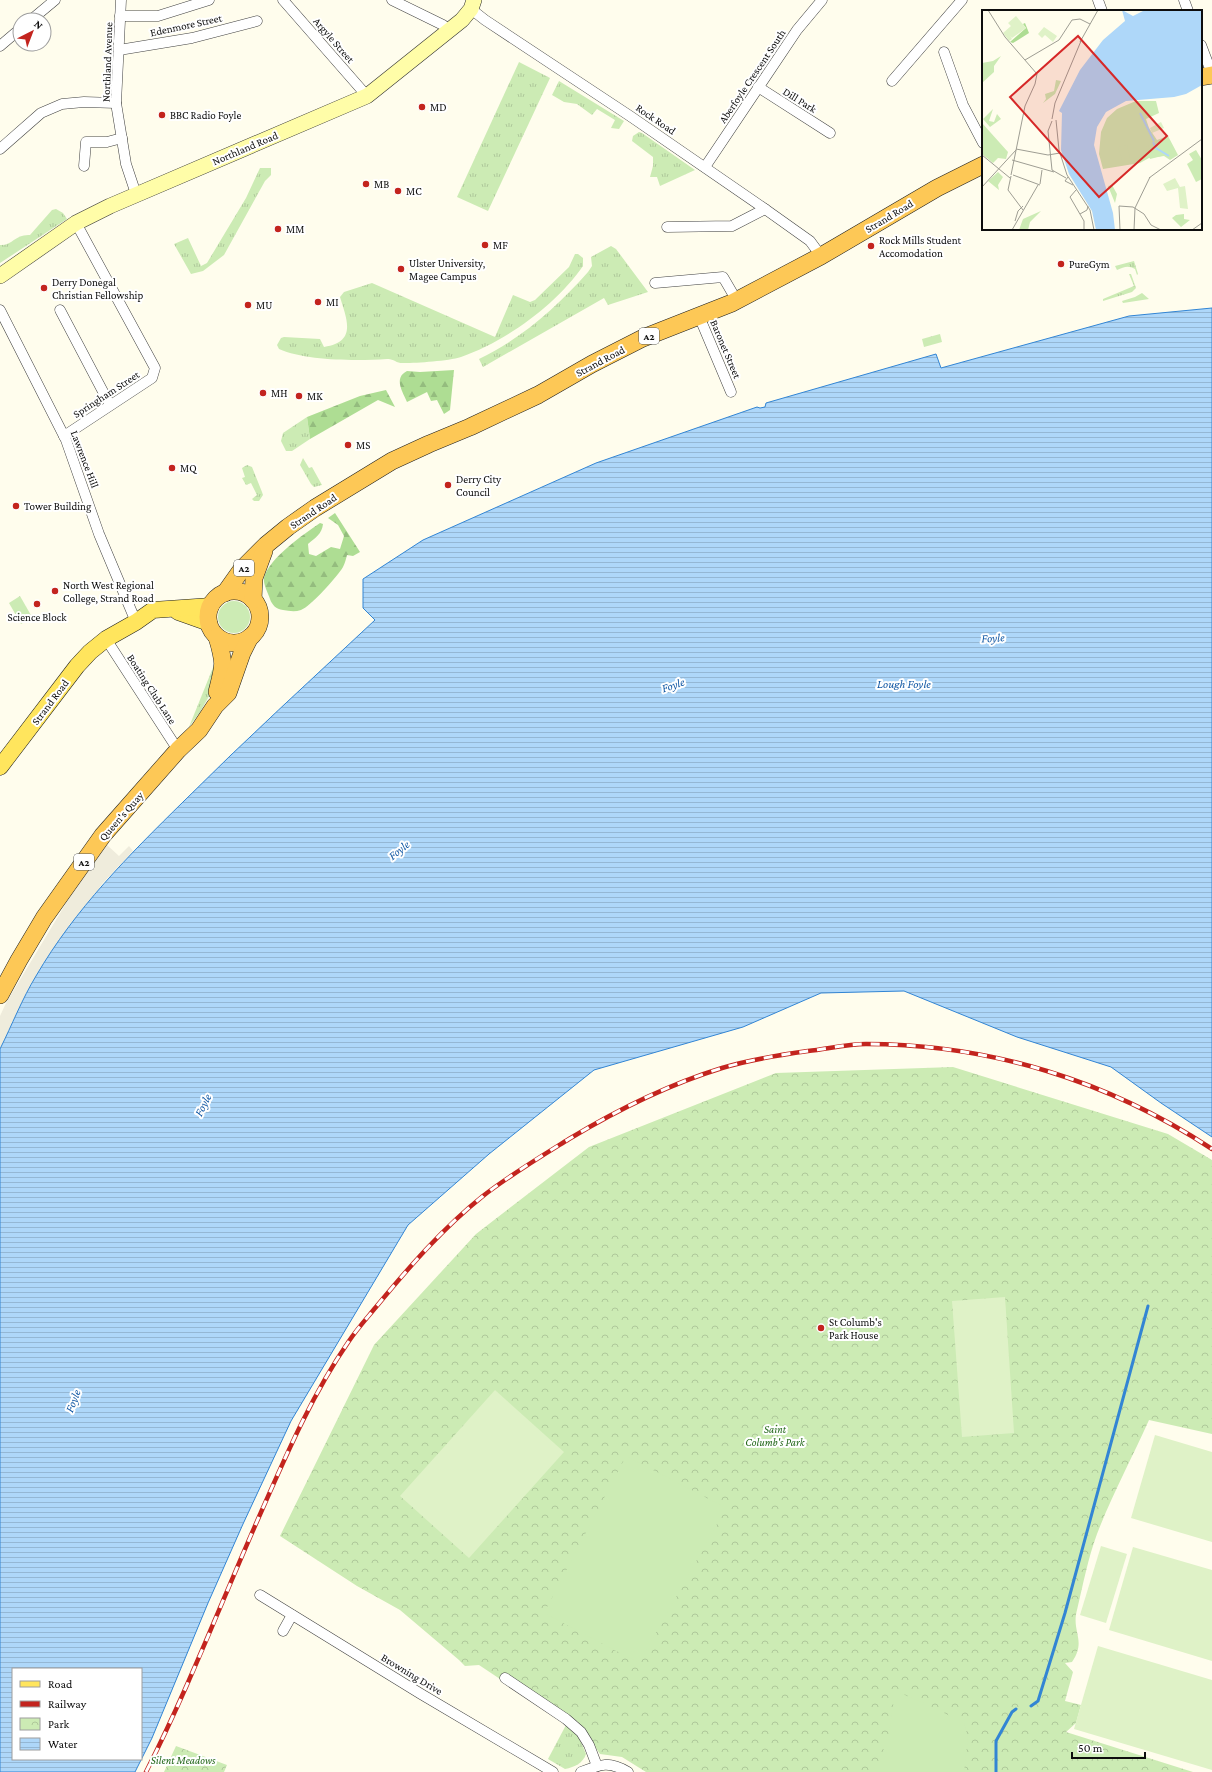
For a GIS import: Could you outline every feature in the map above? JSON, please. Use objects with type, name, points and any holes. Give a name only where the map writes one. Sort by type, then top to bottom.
[{"type":"highway","name":"Strand Road","points":[[225,593],[242,569],[266,545],[315,508],[392,461],[538,395],[592,364],[643,338],[737,301],[822,256],[937,188],[982,166]]},
{"type":"highway","name":"A2","points":[[253,600],[254,578],[266,545]]},
{"type":"highway","name":"A2","points":[[212,622],[214,601],[225,593],[240,592],[253,600],[257,606],[260,620],[255,632],[250,637]]},
{"type":"highway","points":[[212,622],[225,642],[243,642],[250,637]]},
{"type":"highway","name":"Queen's Quay","points":[[212,622],[224,664],[215,706]]},
{"type":"highway","name":"Queen's Quay","points":[[0,995],[44,918],[98,841],[178,750],[199,730],[215,706],[228,693],[242,653],[250,637]]},
{"type":"main road","name":"Northland Road","points":[[0,276],[76,223],[136,194],[367,96],[450,31],[462,20],[472,4]]},
{"type":"main road","name":"Strand Road","points":[[0,767],[77,666],[90,652],[106,639],[154,610],[167,608],[212,622]]},
{"type":"street","points":[[41,12],[55,0]]},
{"type":"street","name":"Northland Avenue","points":[[121,0],[116,103],[126,164],[136,194]]},
{"type":"street","points":[[120,16],[158,16],[209,0]]},
{"type":"street","name":"Argyle Street","points":[[283,0],[367,96]]},
{"type":"street","points":[[392,0],[443,25],[450,31]]},
{"type":"street","name":"Aberfoyle Crescent South","points":[[705,167],[797,30],[822,0]]},
{"type":"street","points":[[892,81],[962,0]]},
{"type":"street","points":[[1098,0],[1102,10]]},
{"type":"street","points":[[1184,0],[1188,10]]},
{"type":"street","name":"Rock Road","points":[[472,4],[485,20],[705,167],[765,209],[810,241],[822,256]]},
{"type":"street","name":"Edenmore Street","points":[[119,50],[192,38],[257,21]]},
{"type":"street","points":[[0,46],[12,36]]},
{"type":"street","points":[[1202,50],[1207,77]]},
{"type":"street","points":[[944,52],[964,105],[982,141]]},
{"type":"street","name":"Dill Park","points":[[758,88],[830,132]]},
{"type":"street","points":[[0,149],[41,113],[62,104],[84,102],[116,103]]},
{"type":"street","points":[[84,166],[86,142],[107,142],[122,138]]},
{"type":"street","points":[[667,227],[732,226],[765,209]]},
{"type":"street","name":"Springham Street","points":[[64,436],[152,378],[155,368],[76,223]]},
{"type":"street","points":[[655,283],[723,277],[737,301]]},
{"type":"street","name":"Lawrence Hill","points":[[0,310],[64,436],[99,534],[136,622]]},
{"type":"street","points":[[60,310],[110,405]]},
{"type":"street","name":"Baronet Street","points":[[699,316],[731,392]]},
{"type":"street","name":"Boating Club Lane","points":[[106,639],[178,750]]},
{"type":"street","name":"Browning Drive","points":[[260,1595],[421,1694],[553,1772]]},
{"type":"street","points":[[283,1631],[292,1615]]},
{"type":"street","points":[[505,1678],[566,1719],[581,1732],[589,1745],[597,1766]]},
{"type":"street","points":[[581,1772],[597,1766],[616,1765],[628,1772]]},
{"type":"green space","points":[[519,62],[550,78],[488,211],[457,197]]},
{"type":"green space","points":[[559,81],[624,121],[619,129],[611,128],[615,120],[597,109],[592,115],[577,104],[564,102],[552,95]]},
{"type":"green space","points":[[639,132],[695,170],[660,186],[657,177],[650,177],[653,166],[653,157],[632,141],[633,136]]},
{"type":"green space","points":[[260,168],[271,168],[271,175],[265,181],[224,255],[203,271],[191,274],[174,244],[188,238],[201,266],[207,263],[246,198]]},
{"type":"green space","points":[[56,209],[63,213],[67,219],[0,263],[0,245],[8,244],[21,236],[30,235],[52,210]]},
{"type":"green space","points":[[611,246],[616,249],[648,292],[608,305],[604,298],[483,367],[479,359],[524,332],[551,310],[588,272],[592,266],[591,257]]},
{"type":"green space","points":[[575,254],[578,254],[583,258],[583,266],[559,295],[512,332],[495,342],[461,357],[449,360],[417,363],[399,363],[391,359],[332,359],[290,353],[279,349],[277,345],[281,338],[284,337],[320,339],[324,347],[341,340],[347,329],[347,322],[340,297],[344,292],[372,283],[495,337],[513,295],[530,302],[535,300],[569,267]]},
{"type":"green space","points":[[1134,261],[1137,275],[1135,269],[1133,268],[1126,267],[1117,270],[1115,266]]},
{"type":"green space","points":[[1129,274],[1131,274],[1136,288],[1132,292],[1103,301],[1103,299],[1134,286]]},
{"type":"green space","points":[[1142,293],[1149,299],[1123,303],[1122,301],[1135,297]]},
{"type":"green space","points":[[940,334],[942,342],[924,347],[922,339]]},
{"type":"green space","points":[[454,370],[450,410],[444,414],[437,400],[431,401],[427,392],[407,402],[400,385],[400,381],[403,374],[407,371],[420,372]]},
{"type":"green space","points":[[386,390],[395,407],[378,400],[310,439],[307,417],[360,396]]},
{"type":"green space","points":[[307,417],[310,439],[292,451],[286,451],[281,441],[283,433]]},
{"type":"green space","points":[[303,458],[309,468],[312,467],[322,485],[314,487],[311,484],[300,465]]},
{"type":"green space","points":[[247,465],[252,467],[263,495],[259,501],[254,501],[252,499],[257,495],[251,483],[246,485],[242,478],[245,477],[242,468]]},
{"type":"green space","points":[[335,513],[360,552],[353,556],[347,555],[343,567],[336,577],[324,591],[305,608],[294,611],[276,608],[271,601],[264,583],[267,570],[288,547],[320,523],[323,524],[318,536],[308,544],[309,554],[316,556],[331,547],[340,549],[344,536],[338,525],[328,518]]},
{"type":"green space","points":[[20,596],[32,617],[21,624],[9,603]]},
{"type":"green space","points":[[231,601],[237,601],[246,605],[250,617],[246,629],[237,633],[231,633],[222,629],[218,620],[218,614],[222,605]]},
{"type":"green space","points":[[214,665],[212,691],[189,727]]},
{"type":"green space","name":"Saint Columb's Park","points":[[953,1067],[1168,1134],[1212,1160],[1212,1434],[1149,1420],[1097,1534],[1077,1610],[1076,1624],[1079,1642],[1078,1648],[1072,1662],[1065,1663],[1073,1672],[1065,1701],[1081,1705],[1076,1723],[1066,1732],[1193,1772],[646,1772],[622,1757],[600,1754],[578,1722],[565,1715],[508,1674],[503,1681],[479,1665],[465,1666],[400,1610],[357,1586],[280,1536],[374,1345],[476,1234],[589,1147],[776,1073]]},
{"type":"green space","points":[[1005,1297],[1014,1433],[962,1437],[952,1301]]},
{"type":"green space","points":[[495,1390],[564,1452],[469,1558],[400,1496]]},
{"type":"green space","points":[[1155,1435],[1212,1452],[1212,1542],[1131,1518]]},
{"type":"green space","points":[[626,1456],[726,1508],[639,1663],[544,1613]]},
{"type":"green space","points":[[1101,1546],[1127,1554],[1106,1623],[1080,1615]]},
{"type":"green space","points":[[1133,1547],[1212,1570],[1212,1661],[1109,1630]]},
{"type":"green space","points":[[1098,1646],[1212,1680],[1212,1770],[1074,1729]]},
{"type":"green space","points":[[900,1693],[964,1723],[968,1737],[964,1772],[876,1772],[889,1733],[894,1699]]},
{"type":"green space","points":[[566,1725],[577,1733],[586,1754],[583,1760],[578,1764],[565,1769],[548,1759]]},
{"type":"green space","name":"Silent Meadows","points":[[176,1746],[227,1765],[224,1772],[164,1772]]},
{"type":"shaded area","points":[[107,845],[119,856],[129,846],[133,851],[102,884],[7,1035],[0,1049],[0,1016],[6,1003],[74,890]]},
{"type":"water","name":"Lough Foyle","points":[[1212,308],[1212,1137],[1111,1067],[1017,1037],[904,991],[821,993],[743,1027],[594,1070],[489,1154],[408,1225],[291,1421],[208,1603],[152,1738],[142,1758],[142,1668],[12,1668],[12,1760],[141,1760],[135,1772],[0,1772],[0,1049],[31,985],[51,951],[85,905],[123,862],[163,821],[255,732],[375,620],[363,608],[363,579],[423,540],[596,463],[757,407],[765,407],[766,403],[936,354],[941,368],[1129,316]]},
{"type":"waterway","points":[[1031,1706],[1038,1701],[1065,1613],[1148,1306]]},
{"type":"waterway","points":[[996,1772],[996,1741],[1012,1712],[1016,1709]]},
{"type":"railway","points":[[146,1772],[191,1675],[291,1445],[312,1402],[349,1341],[388,1292],[440,1235],[468,1208],[514,1173],[587,1128],[662,1090],[722,1068],[775,1056],[866,1044],[912,1046],[958,1051],[1003,1059],[1047,1071],[1090,1086],[1132,1104],[1173,1125],[1212,1149]]},
{"type":"place","name":"MD","points":[[422,107]]},
{"type":"place","name":"BBC Radio Foyle","points":[[162,115]]},
{"type":"place","name":"MB","points":[[366,184]]},
{"type":"place","name":"MC","points":[[398,191]]},
{"type":"place","name":"MM","points":[[278,229]]},
{"type":"place","name":"MF","points":[[485,245]]},
{"type":"place","name":"Rock Mills Student Accomodation","points":[[871,246]]},
{"type":"place","name":"PureGym","points":[[1061,264]]},
{"type":"place","name":"Ulster University, Magee Campus","points":[[401,269]]},
{"type":"place","name":"Derry Donegal Christian Fellowship","points":[[44,288]]},
{"type":"place","name":"MI","points":[[318,302]]},
{"type":"place","name":"MU","points":[[248,305]]},
{"type":"place","name":"MH","points":[[263,393]]},
{"type":"place","name":"MK","points":[[299,396]]},
{"type":"place","name":"MS","points":[[348,445]]},
{"type":"place","name":"MQ","points":[[172,468]]},
{"type":"place","name":"Derry City Council","points":[[448,485]]},
{"type":"place","name":"Tower Building","points":[[16,506]]},
{"type":"place","name":"North West Regional College, Strand Road","points":[[55,591]]},
{"type":"place","name":"Science Block","points":[[37,604]]},
{"type":"place","name":"St Columb's Park House","points":[[821,1328]]},
{"type":"water label","name":"Foyle","points":[[993,638]]},
{"type":"water label","name":"Foyle","points":[[673,685]]},
{"type":"water label","name":"Foyle","points":[[399,850]]},
{"type":"water label","name":"Foyle","points":[[203,1105]]},
{"type":"water label","name":"Foyle","points":[[73,1401]]}]
